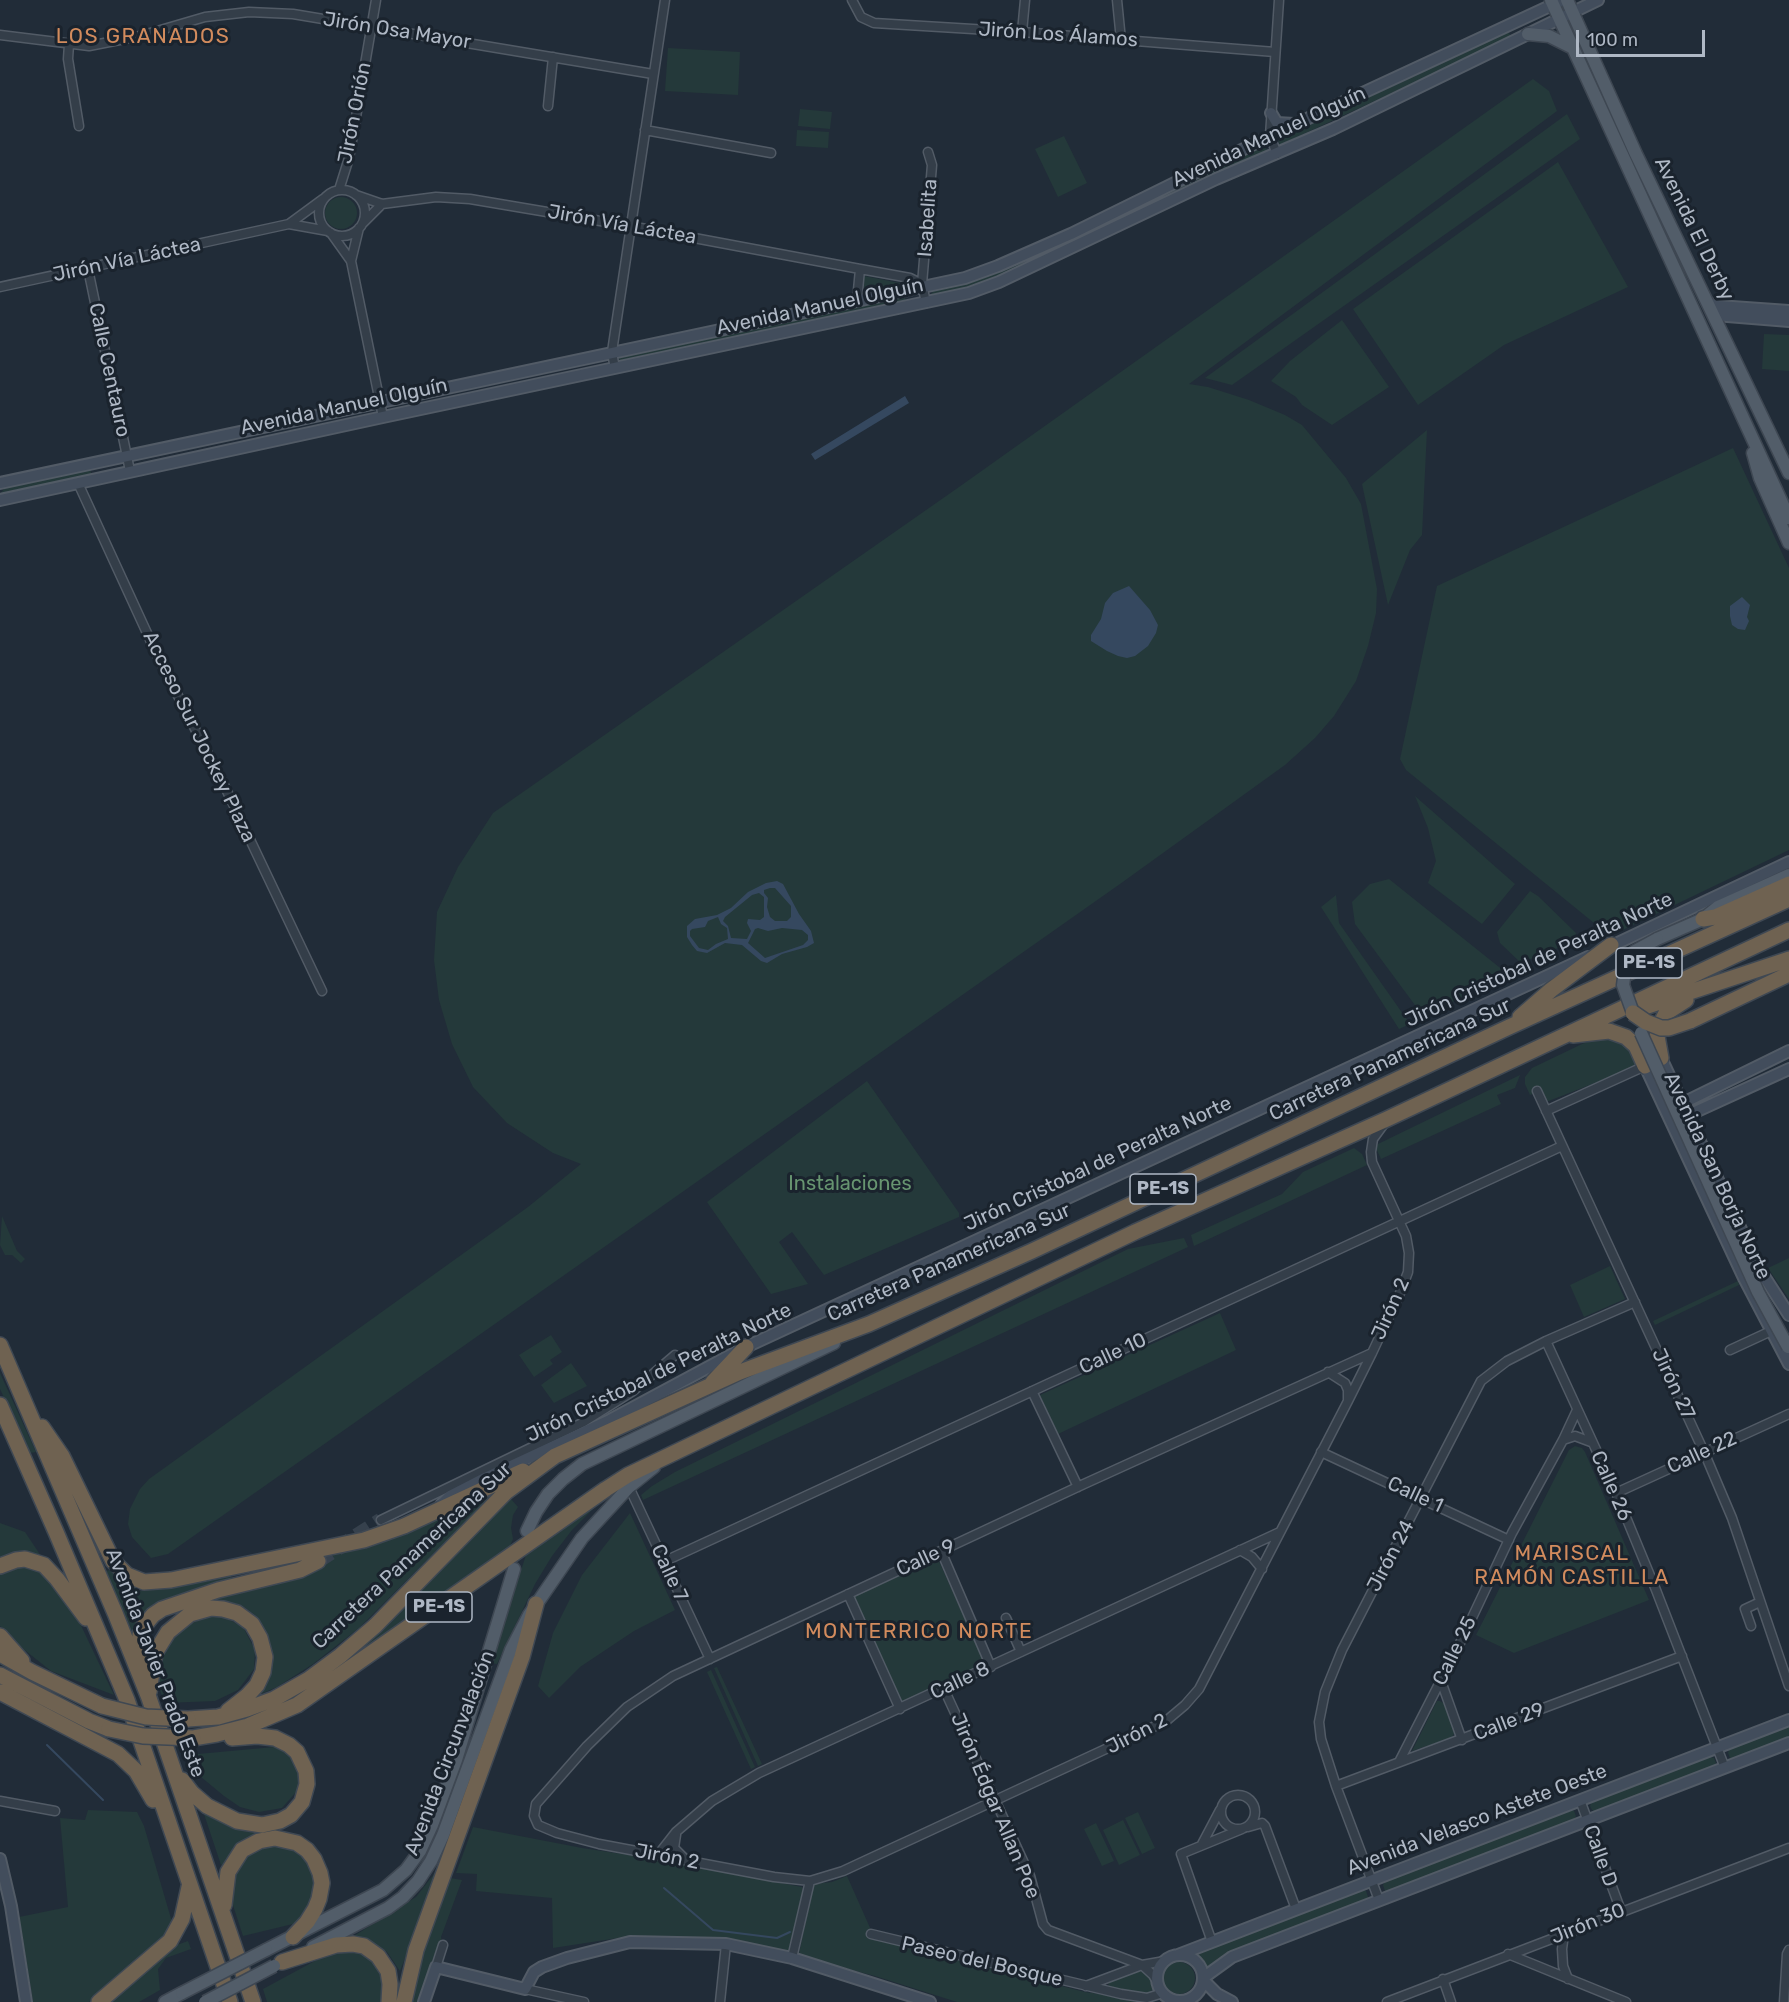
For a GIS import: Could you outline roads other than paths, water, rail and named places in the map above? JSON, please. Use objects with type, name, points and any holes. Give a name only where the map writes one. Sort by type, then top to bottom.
[{"type":"highway","points":[[1703,919],[1715,917],[1789,884]]},
{"type":"highway","name":"Carretera Panamericana Sur","points":[[32,1672],[102,1706],[146,1717],[188,1719],[218,1717],[274,1699],[309,1679],[340,1656],[412,1589],[501,1498],[555,1456],[770,1360],[869,1324],[1032,1251],[1509,1027],[1789,899]]},
{"type":"highway","name":"PE-1S","points":[[1387,1119],[1789,930]]},
{"type":"highway","points":[[1509,1027],[1551,990],[1611,945]]},
{"type":"highway","points":[[1610,1013],[1629,1012],[1789,958]]},
{"type":"highway","points":[[1633,1013],[1653,1025],[1668,1028],[1690,1022],[1789,974]]},
{"type":"highway","points":[[1661,1058],[1657,1036],[1666,1013],[1712,985]]},
{"type":"highway","points":[[1564,1035],[1609,1031],[1626,1037],[1636,1046],[1645,1066]]},
{"type":"highway","name":"Carretera Panamericana Sur","points":[[0,1675],[89,1721],[109,1729],[143,1736],[193,1737],[217,1734],[278,1715],[303,1701],[606,1489],[674,1452],[1135,1232],[1387,1119]]},
{"type":"highway","name":"Avenida Javier Prado Este","points":[[0,1345],[149,1698],[176,1771],[253,2002]]},
{"type":"highway","points":[[712,1385],[746,1347]]},
{"type":"highway","name":"Avenida Javier Prado Este","points":[[0,1405],[101,1637],[126,1701],[230,2002]]},
{"type":"highway","points":[[28,1410],[62,1456],[109,1554],[122,1571],[138,1581],[151,1583],[333,1548],[393,1531],[555,1456]]},
{"type":"highway","points":[[0,1566],[25,1559],[44,1565],[101,1637]]},
{"type":"highway","points":[[138,1671],[140,1635],[144,1626],[158,1612],[182,1601],[300,1570],[318,1561]]},
{"type":"highway","points":[[404,2002],[416,1950],[522,1657],[536,1604]]},
{"type":"highway","points":[[149,1698],[153,1659],[158,1646],[168,1632],[184,1618],[197,1611],[217,1608],[230,1610],[248,1620],[258,1633],[264,1649],[265,1665],[252,1691],[218,1717]]},
{"type":"highway","points":[[0,1636],[32,1672]]},
{"type":"highway","name":"PE-1S","points":[[0,1654],[32,1672]]},
{"type":"highway","points":[[0,1692],[125,1759],[141,1777],[173,1836]]},
{"type":"highway","points":[[176,1771],[186,1786],[207,1806],[225,1817],[242,1823],[262,1824],[280,1821],[291,1815],[302,1802],[307,1784],[304,1764],[297,1752],[280,1740],[257,1736],[225,1739],[193,1737]]},
{"type":"highway","points":[[224,1917],[226,1879],[231,1865],[239,1854],[247,1846],[259,1841],[275,1838],[286,1839],[297,1843],[311,1854],[319,1868],[321,1878],[320,1894],[315,1910],[292,1937]]},
{"type":"highway","points":[[99,2002],[170,1941],[182,1919],[190,1884]]},
{"type":"highway","points":[[278,1964],[336,1945],[364,1946],[378,1956],[388,1971],[389,2002]]},
{"type":"main road","name":"Avenida El Derby","points":[[1558,1],[1572,13],[1608,108],[1747,426]]},
{"type":"main road","name":"Avenida El Derby","points":[[1558,1],[1558,20],[1571,47],[1608,108],[1715,315],[1789,473]]},
{"type":"main road","points":[[1528,34],[1549,36],[1571,47]]},
{"type":"main road","points":[[1747,426],[1789,518]]},
{"type":"main road","points":[[1747,426],[1760,478],[1789,543]]},
{"type":"main road","points":[[1789,875],[1718,907],[1703,919],[1643,945],[1630,956],[1623,972],[1623,986],[1633,1013],[1753,1282],[1789,1348]]},
{"type":"main road","points":[[527,1531],[548,1494],[582,1464],[792,1364],[869,1324]]},
{"type":"main road","name":"Avenida Circunvalación","points":[[205,2002],[381,1912],[403,1897],[418,1881],[440,1842],[511,1650],[536,1604],[582,1538],[629,1487],[674,1452]]},
{"type":"main road","name":"Avenida Circunvalación","points":[[165,2002],[383,1890],[406,1870],[420,1851],[432,1825],[456,1760],[514,1569]]},
{"type":"street","name":"Jirón Orión","points":[[339,190],[349,158],[376,0]]},
{"type":"street","points":[[615,368],[612,353],[665,0]]},
{"type":"street","name":"Jirón Los Álamos","points":[[852,0],[861,17],[874,23],[1275,52]]},
{"type":"street","points":[[1022,32],[1025,0]]},
{"type":"street","points":[[1117,0],[1121,40]]},
{"type":"street","points":[[1277,154],[1270,136],[1279,0]]},
{"type":"street","name":"Avenida Manuel Olguín","points":[[0,483],[952,281],[987,270],[1071,234],[1270,136],[1558,1]]},
{"type":"street","name":"Avenida Manuel Olguín","points":[[0,501],[130,471],[926,303],[989,286],[1216,179],[1277,154],[1558,20],[1592,1]]},
{"type":"street","name":"Jirón Osa Mayor","points":[[0,35],[89,46],[140,36],[206,17],[249,12],[293,14],[653,74]]},
{"type":"street","points":[[69,44],[68,59],[79,126]]},
{"type":"street","points":[[548,106],[554,57]]},
{"type":"street","points":[[1271,113],[1277,123],[1297,124]]},
{"type":"street","points":[[645,130],[771,153]]},
{"type":"street","name":"Isabelita","points":[[926,303],[922,286],[932,165],[928,152]]},
{"type":"street","points":[[351,261],[364,219],[363,206],[356,195],[348,191],[334,191],[324,198],[319,211],[320,219],[351,261],[383,417]]},
{"type":"street","name":"Jirón Vía Láctea","points":[[356,195],[382,204],[436,197],[470,199],[910,278],[922,286]]},
{"type":"street","name":"Jirón Vía Láctea","points":[[289,224],[324,198]]},
{"type":"street","points":[[330,232],[343,236],[354,232],[382,204]]},
{"type":"street","name":"Jirón Vía Láctea","points":[[0,287],[289,224],[330,232]]},
{"type":"street","points":[[1071,234],[1078,246]]},
{"type":"street","name":"Calle Centauro","points":[[88,269],[130,471]]},
{"type":"street","points":[[857,301],[860,269]]},
{"type":"street","points":[[1708,303],[1718,306],[1789,311]]},
{"type":"street","points":[[1715,315],[1789,321]]},
{"type":"street","points":[[96,462],[100,478]]},
{"type":"street","name":"Acceso Sur Jockey Plaza","points":[[78,483],[158,657],[225,787],[322,991]]},
{"type":"street","name":"Jirón Cristobal de Peralta Norte","points":[[432,1514],[450,1496],[610,1420],[746,1347],[1452,1021],[1789,862]]},
{"type":"street","points":[[1665,1111],[1786,1052],[1789,1067],[1671,1123]]},
{"type":"street","name":"Avenida San Borja Norte","points":[[1661,1058],[1760,1270],[1789,1315]]},
{"type":"street","points":[[1546,1111],[1645,1066]]},
{"type":"street","name":"Avenida San Borja Norte","points":[[1645,1066],[1744,1278],[1789,1364]]},
{"type":"street","name":"Jirón 27","points":[[1537,1091],[1704,1452],[1732,1518],[1789,1686]]},
{"type":"street","name":"Jirón 2","points":[[538,1825],[557,1833],[599,1844],[774,1877],[810,1881],[843,1871],[1166,1722],[1199,1689],[1348,1401],[1408,1272],[1406,1236],[1372,1162],[1373,1139],[1387,1119]]},
{"type":"street","name":"Calle 10","points":[[663,1562],[1562,1146]]},
{"type":"street","name":"Jirón 24","points":[[1379,1900],[1335,1786],[1319,1722],[1325,1692],[1342,1650],[1481,1381],[1507,1360],[1635,1302]]},
{"type":"street","points":[[1730,1350],[1771,1331]]},
{"type":"street","name":"Calle 26","points":[[1546,1341],[1616,1493],[1725,1768]]},
{"type":"street","name":"Calle 9","points":[[538,1825],[534,1816],[536,1804],[586,1746],[627,1707],[673,1676],[1372,1353]]},
{"type":"street","points":[[381,1520],[582,1423],[633,1391],[675,1355]]},
{"type":"street","points":[[1328,1372],[1345,1383],[1348,1390],[1348,1401]]},
{"type":"street","points":[[1032,1391],[1078,1487]]},
{"type":"street","name":"Calle 25","points":[[1399,1762],[1509,1540],[1577,1410]]},
{"type":"street","name":"Calle 22","points":[[1616,1493],[1789,1414]]},
{"type":"street","points":[[1563,1440],[1575,1436],[1591,1442]]},
{"type":"street","name":"Calle 1","points":[[1321,1452],[1509,1540]]},
{"type":"street","name":"Calle 7","points":[[629,1487],[710,1659]]},
{"type":"street","name":"Calle 8","points":[[658,1855],[677,1831],[712,1801],[759,1773],[1280,1532]]},
{"type":"street","points":[[1240,1550],[1252,1557],[1262,1569]]},
{"type":"street","points":[[941,1551],[991,1667]]},
{"type":"street","points":[[848,1594],[900,1709]]},
{"type":"street","points":[[1751,1626],[1745,1609],[1760,1602]]},
{"type":"street","points":[[1006,1618],[1021,1653]]},
{"type":"street","name":"Calle 29","points":[[1335,1786],[1682,1656]]},
{"type":"street","points":[[1441,1681],[1462,1740]]},
{"type":"street","name":"Jirón Édgar Allan Poe","points":[[944,1689],[1030,1876],[1043,1924],[1048,1930],[1142,1965]]},
{"type":"street","name":"Avenida Velasco Astete Oeste","points":[[1178,1955],[1789,1720]]},
{"type":"street","name":"Avenida Velasco Astete Oeste","points":[[1203,1979],[1216,1966],[1232,1957],[1789,1743]]},
{"type":"street","points":[[1203,1844],[1223,1802],[1232,1795],[1248,1797],[1256,1812],[1251,1823],[1244,1828],[1230,1827],[1225,1824],[1220,1813],[1221,1807]]},
{"type":"street","name":"Calle D","points":[[1580,1800],[1620,1911]]},
{"type":"street","points":[[0,1801],[55,1811]]},
{"type":"street","points":[[1212,1942],[1180,1854],[1203,1844],[1262,1823],[1268,1831],[1296,1909]]},
{"type":"street","points":[[677,1831],[674,1848],[678,1854],[690,1862]]},
{"type":"street","name":"Jirón 30","points":[[1387,2002],[1789,1848]]},
{"type":"street","points":[[0,1859],[11,1906],[26,2002]]},
{"type":"street","points":[[792,1958],[810,1881]]},
{"type":"street","name":"Paseo del Bosque","points":[[871,1934],[1121,1995],[1147,1998],[1161,1988]]},
{"type":"street","points":[[1564,1934],[1563,1966],[1568,1979]]},
{"type":"street","points":[[525,1989],[534,1972],[542,1967],[630,1942],[726,1944],[792,1958],[928,2002]]},
{"type":"street","points":[[720,2002],[726,1944]]},
{"type":"street","points":[[424,2002],[443,1945]]},
{"type":"street","points":[[1784,2002],[1789,1950]]},
{"type":"street","points":[[1508,1954],[1626,2002]]},
{"type":"street","points":[[1086,1986],[1142,1965],[1166,1961],[1178,1955],[1193,1959],[1202,1971],[1203,1979],[1196,1998],[1177,2001],[1161,1988],[1153,1974],[1142,1965]]},
{"type":"street","points":[[1161,1988],[1159,1971],[1166,1961]]},
{"type":"street","points":[[1216,1966],[1214,1985],[1217,1994]]},
{"type":"street","points":[[436,1967],[584,2002]]},
{"type":"street","points":[[1203,1979],[1217,1994],[1232,2002]]},
{"type":"street","points":[[1443,1979],[1451,2002]]},
{"type":"water","points":[[905,396],[909,403],[815,460],[811,454]]},
{"type":"water","points":[[1129,586],[1150,610],[1158,625],[1148,646],[1135,656],[1127,658],[1107,651],[1091,641],[1091,635],[1101,619],[1105,603],[1113,593]]},
{"type":"water","points":[[1742,597],[1750,605],[1747,617],[1749,621],[1745,630],[1732,625],[1730,616],[1730,606]]},
{"type":"water","points":[[777,881],[783,884],[811,931],[814,943],[782,954],[767,963],[761,961],[742,945],[725,943],[707,953],[697,951],[687,937],[687,926],[695,919],[717,915],[731,908],[748,892],[766,883]],"holes":[[[775,888],[791,906],[791,917],[787,921],[775,921],[770,917],[767,907],[768,898],[764,890]],[[759,893],[764,897],[764,917],[760,920],[748,919],[747,923],[751,931],[747,939],[731,938],[728,926],[723,921],[752,895]],[[718,917],[721,924],[727,928],[728,939],[708,950],[699,948],[690,936],[692,929],[705,927],[708,921]],[[755,929],[802,930],[808,935],[808,940],[803,945],[765,958],[748,943]]]},
{"type":"waterway","points":[[47,1745],[103,1800]]},
{"type":"waterway","points":[[664,1888],[713,1930],[777,1938],[790,1932]]},
{"type":"tunnel","points":[[318,1561],[381,1520]]},
{"type":"district","name":"LOS GRANADOS","points":[[143,37]]},
{"type":"district","name":"MARISCAL RAMÓN CASTILLA","points":[[1572,1566]]},
{"type":"district","name":"MONTERRICO NORTE","points":[[919,1632]]},
{"type":"park label","name":"Instalaciones","points":[[850,1184]]}]
